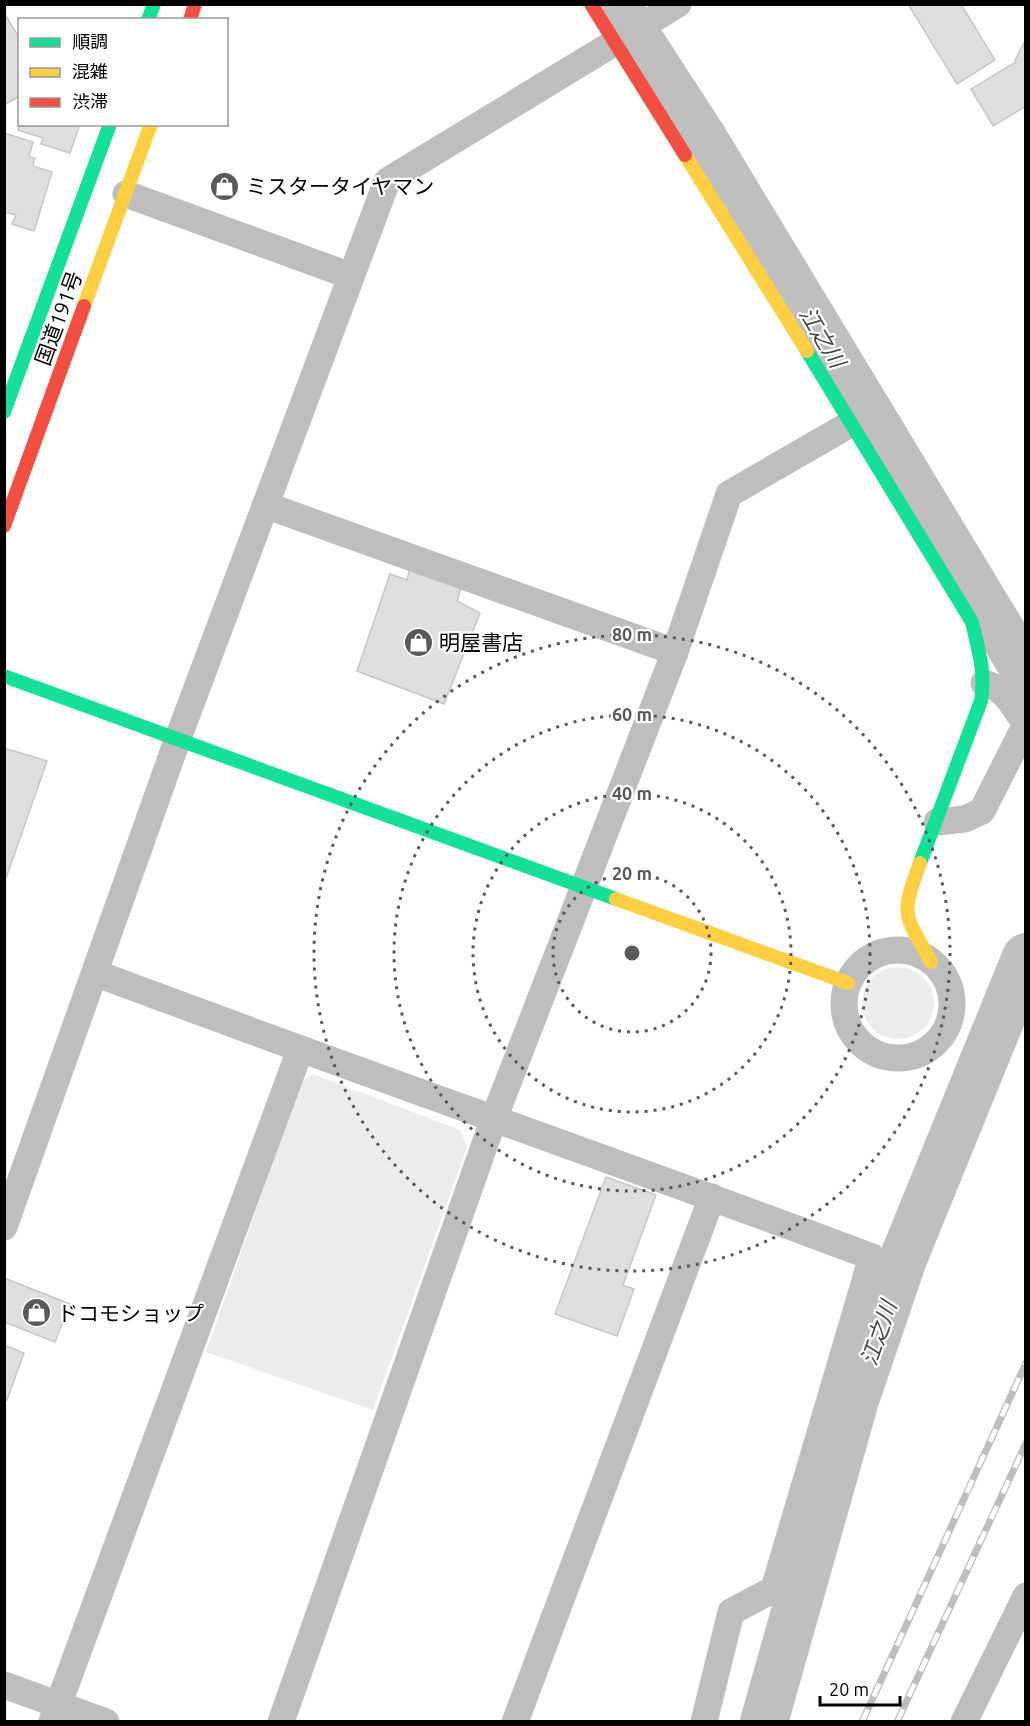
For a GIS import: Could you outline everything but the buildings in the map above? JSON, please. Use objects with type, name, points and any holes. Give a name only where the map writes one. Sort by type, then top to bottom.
[{"type":"main road","points":[[591,4],[852,423],[972,622],[979,644],[984,683],[981,701],[906,901],[906,916],[932,962]]},
{"type":"main road","name":"国道191号","points":[[4,412],[109,126]]},
{"type":"main road","name":"国道191号","points":[[4,526],[150,126]]},
{"type":"main road","points":[[4,676],[177,741],[848,983]]},
{"type":"street","points":[[4,1227],[177,741],[387,181],[678,4]]},
{"type":"street","points":[[126,194],[351,276]]},
{"type":"street","points":[[281,1722],[493,1121],[675,652],[729,494],[852,423]]},
{"type":"street","points":[[265,505],[675,652]]},
{"type":"street","points":[[936,822],[965,819],[982,811],[1025,724],[1007,695],[996,686],[984,683]]},
{"type":"street","points":[[897,950],[912,952],[932,962],[947,980],[952,1010],[941,1038],[916,1055],[885,1057],[871,1051],[858,1041],[849,1029],[844,1014],[844,998],[848,983],[856,970],[868,959],[897,950]]},
{"type":"street","points":[[95,973],[493,1121],[712,1197],[872,1257],[774,1589],[731,1612],[704,1722]]},
{"type":"street","points":[[55,1713],[300,1050]]},
{"type":"street","points":[[514,1722],[712,1197]]},
{"type":"street","points":[[964,1722],[1026,1596]]},
{"type":"street","points":[[4,1685],[55,1713],[106,1722]]},
{"type":"shaded area","points":[[905,967],[924,977],[932,989],[934,1003],[932,1017],[924,1029],[912,1037],[891,1039],[872,1029],[864,1017],[862,996],[872,977],[884,969]]},
{"type":"shaded area","points":[[313,1074],[460,1130],[467,1147],[373,1410],[206,1352],[301,1083]]},
{"type":"waterway","name":"江之川","points":[[616,4],[703,138],[1026,672]]},
{"type":"waterway","name":"江之川","points":[[764,1722],[855,1400],[903,1259],[1026,957]]},
{"type":"railway","points":[[862,1722],[1026,1363]]},
{"type":"railway","points":[[897,1722],[1026,1443]]},
{"type":"traffic: fast","points":[[149,18],[154,4]]},
{"type":"traffic: fast","points":[[4,412],[109,126]]},
{"type":"traffic: fast","points":[[807,351],[972,622],[979,651],[983,681],[981,701],[920,863]]},
{"type":"traffic: fast","points":[[4,676],[616,899]]},
{"type":"traffic: slow","points":[[84,306],[150,126]]},
{"type":"traffic: slow","points":[[685,155],[807,351]]},
{"type":"traffic: slow","points":[[920,863],[909,895],[908,914],[910,923],[931,962]]},
{"type":"traffic: slow","points":[[616,899],[848,983]]},
{"type":"traffic: jam","points":[[191,18],[195,4]]},
{"type":"traffic: jam","points":[[591,4],[685,155]]},
{"type":"traffic: jam","points":[[4,526],[84,306]]},
{"type":"place","name":"ミスタータイヤマン","points":[[225,186]]},
{"type":"place","name":"明屋書店","points":[[418,642]]},
{"type":"place","name":"ドコモショップ","points":[[36,1313]]}]
